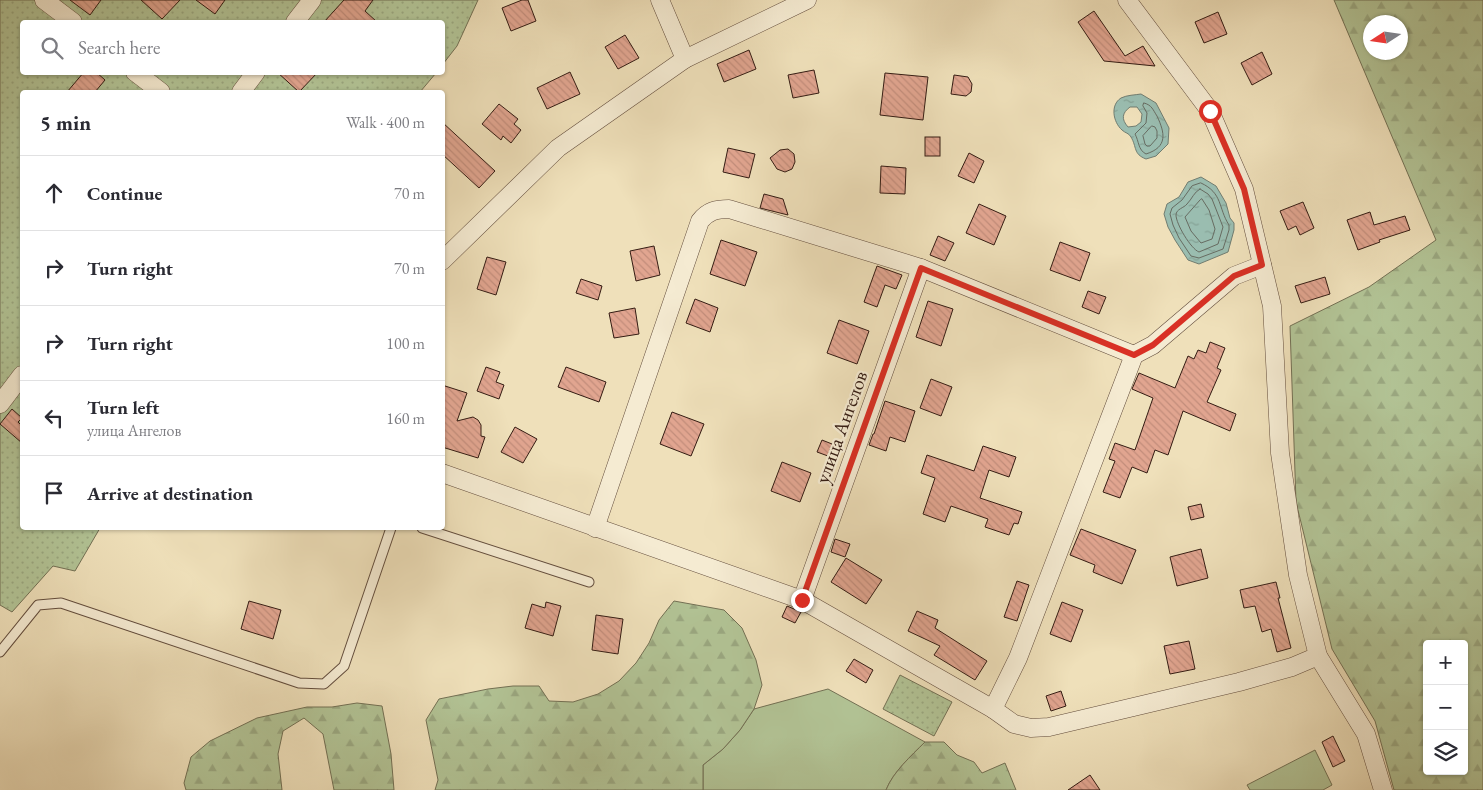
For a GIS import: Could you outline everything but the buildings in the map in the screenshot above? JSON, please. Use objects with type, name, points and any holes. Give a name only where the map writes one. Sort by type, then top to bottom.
[{"type":"street","points":[[44,0],[70,20]]},
{"type":"street","points":[[297,20],[312,0]]},
{"type":"street","points":[[660,0],[685,59]]},
{"type":"street","points":[[445,258],[558,148],[685,59],[808,0]]},
{"type":"street","points":[[1127,0],[1210,111],[1244,189],[1272,306],[1280,453],[1298,575],[1318,656],[1366,734],[1383,790]]},
{"type":"street","points":[[140,75],[158,90]]},
{"type":"street","points":[[242,90],[254,75]]},
{"type":"street","points":[[595,528],[700,221],[707,213],[718,209],[729,209],[921,268],[1134,355]]},
{"type":"street","points":[[993,709],[1018,658],[1134,355],[1153,345],[1234,276],[1262,265]]},
{"type":"street","name":"улица Ангелов","points":[[802,600],[921,268]]},
{"type":"street","points":[[0,404],[20,378]]},
{"type":"street","points":[[445,474],[802,600],[993,709],[1014,724],[1031,728],[1049,727],[1239,682],[1292,667],[1318,656]]},
{"type":"lane","points":[[0,652],[38,606],[61,603],[299,683],[324,684],[344,666],[390,530]]},
{"type":"lane","points":[[428,530],[589,582]]},
{"type":"green space","points":[[0,0],[478,0],[457,46],[445,61],[445,20],[20,20],[20,75],[434,75],[422,90],[20,90],[20,530],[99,530],[75,571],[53,566],[12,612],[0,605]]},
{"type":"green space","points":[[1334,0],[1483,0],[1483,790],[1394,790],[1375,721],[1332,649],[1296,502],[1290,326],[1369,287],[1436,240]]},
{"type":"green space","points":[[674,601],[724,610],[742,628],[756,660],[762,685],[754,709],[740,730],[723,749],[703,765],[703,790],[435,790],[438,780],[426,720],[439,699],[513,686],[539,686],[549,701],[573,702],[598,694],[619,681],[636,663],[649,643],[659,620]]},
{"type":"green space","points":[[900,675],[952,702],[934,736],[883,709]]},
{"type":"green space","points":[[828,689],[925,742],[898,771],[886,790],[703,790],[703,765],[723,749],[740,730],[754,709]]},
{"type":"green space","points":[[357,703],[382,706],[391,754],[394,790],[334,790],[323,734],[304,718],[283,731],[278,754],[282,790],[186,790],[184,783],[191,757],[210,741],[257,718],[307,707],[332,707]]},
{"type":"green space","points":[[925,742],[944,742],[957,755],[974,762],[982,773],[1005,763],[1016,790],[886,790],[898,771]]},
{"type":"green space","points":[[1315,750],[1332,785],[1323,790],[1250,790],[1247,785]]},
{"type":"water","points":[[1141,94],[1156,103],[1169,128],[1168,144],[1156,156],[1146,159],[1139,155],[1131,137],[1116,123],[1114,114],[1115,105],[1121,98]],"holes":[[[1130,107],[1137,107],[1142,114],[1141,122],[1136,126],[1128,127],[1123,119],[1124,114]]]},
{"type":"water","points":[[1201,177],[1216,186],[1226,203],[1230,218],[1234,223],[1234,230],[1228,252],[1199,264],[1188,260],[1168,227],[1164,214],[1167,204],[1179,197],[1188,182]]},
{"type":"route","points":[[802,600],[921,268],[1134,355],[1153,345],[1234,276],[1262,265],[1244,189],[1210,111]]}]
